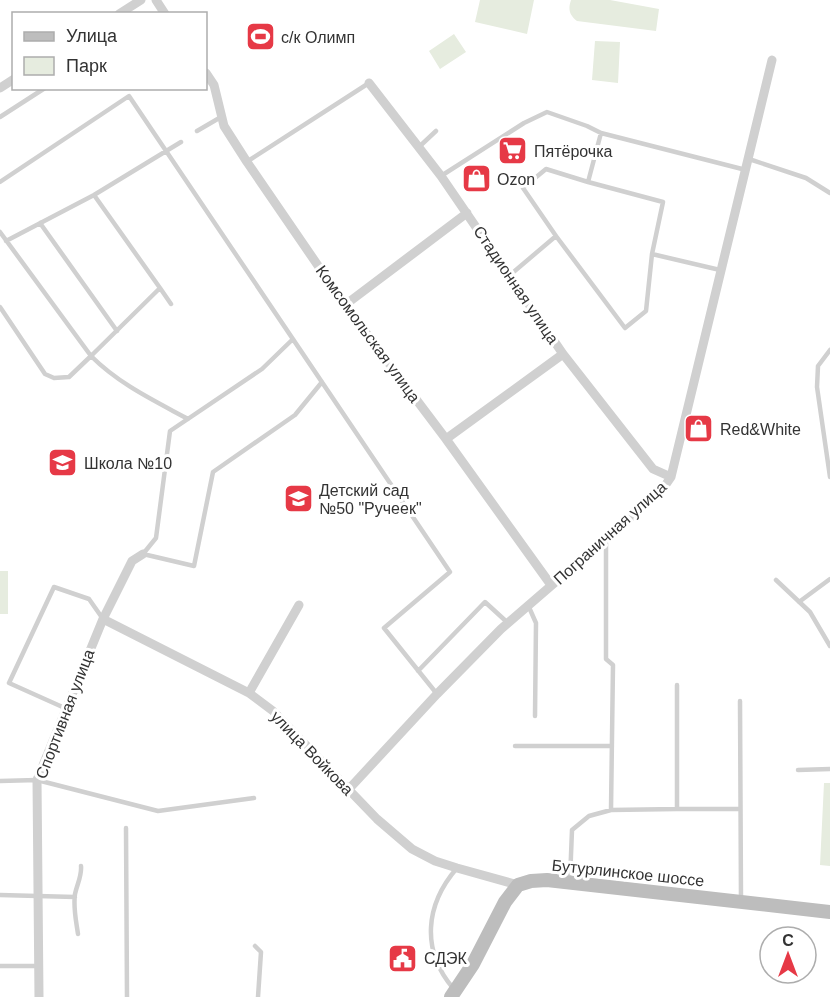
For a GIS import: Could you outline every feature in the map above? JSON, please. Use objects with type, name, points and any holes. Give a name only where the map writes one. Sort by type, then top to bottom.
[{"type":"main road","name":"Бутурлинское шоссе","points":[[518,885],[547,880],[830,912]]},
{"type":"main road","points":[[453,994],[473,964],[505,902],[518,885]]},
{"type":"street","points":[[122,12],[141,0]]},
{"type":"street","name":"Пограничная улица","points":[[348,790],[436,694],[508,622],[662,490],[671,477],[772,60]]},
{"type":"street","name":"Комсомольская улица","points":[[207,75],[214,86],[224,126],[247,162],[345,305],[446,439],[551,585]]},
{"type":"street","name":"Стадионная улица","points":[[369,83],[420,146],[510,274],[562,354],[653,469],[671,477]]},
{"type":"street","points":[[345,305],[467,213]]},
{"type":"street","points":[[446,439],[562,354]]},
{"type":"street","name":"Спортивная улица","points":[[39,997],[37,780],[103,619],[132,561],[143,554]]},
{"type":"street","points":[[249,693],[299,605]]},
{"type":"street","name":"улица Войкова","points":[[103,619],[249,693],[273,711],[377,819],[412,849],[435,861],[518,885]]},
{"type":"lane","points":[[247,162],[369,83]]},
{"type":"lane","points":[[0,117],[42,90]]},
{"type":"lane","points":[[0,183],[129,96],[450,572],[384,628],[436,694]]},
{"type":"lane","points":[[441,176],[524,123],[547,112],[601,133],[746,170]]},
{"type":"lane","points":[[197,131],[221,117]]},
{"type":"lane","points":[[420,146],[436,131]]},
{"type":"lane","points":[[588,182],[601,133]]},
{"type":"lane","points":[[6,241],[94,195],[181,142]]},
{"type":"lane","points":[[749,159],[806,178],[830,193]]},
{"type":"lane","points":[[546,169],[663,202],[652,254],[646,311],[625,328],[556,236],[523,188],[546,169]]},
{"type":"lane","points":[[94,195],[171,304]]},
{"type":"lane","points":[[40,223],[117,331]]},
{"type":"lane","points":[[0,232],[91,356],[109,373],[128,386],[188,419]]},
{"type":"lane","points":[[510,274],[556,236]]},
{"type":"lane","points":[[652,254],[722,271]]},
{"type":"lane","points":[[0,307],[45,374],[54,378],[69,377],[160,288]]},
{"type":"lane","points":[[293,339],[262,369],[170,431],[156,538],[143,554],[194,566],[213,472],[296,415],[322,382]]},
{"type":"lane","points":[[830,350],[818,366],[817,387],[830,477]]},
{"type":"lane","points":[[606,537],[606,659],[613,665],[611,810]]},
{"type":"lane","points":[[799,602],[830,579]]},
{"type":"lane","points":[[776,580],[810,612],[830,646]]},
{"type":"lane","points":[[67,709],[9,683],[54,587],[88,599],[103,619]]},
{"type":"lane","points":[[418,670],[485,602],[508,622]]},
{"type":"lane","points":[[528,605],[536,623],[534,716]]},
{"type":"lane","points":[[676,685],[677,809]]},
{"type":"lane","points":[[740,701],[741,902]]},
{"type":"lane","points":[[515,746],[612,746]]},
{"type":"lane","points":[[798,770],[830,769]]},
{"type":"lane","points":[[0,781],[37,780],[158,811],[254,798]]},
{"type":"lane","points":[[570,883],[572,830],[589,816],[611,810],[740,808]]},
{"type":"lane","points":[[126,828],[127,997]]},
{"type":"lane","points":[[78,934],[74,913],[81,866]]},
{"type":"lane","points":[[453,994],[443,976],[430,938],[436,901],[443,884],[457,868]]},
{"type":"lane","points":[[0,895],[75,897]]},
{"type":"lane","points":[[255,946],[261,952],[258,997]]},
{"type":"lane","points":[[0,966],[39,966]]},
{"type":"green space","points":[[480,0],[534,0],[527,34],[475,22]]},
{"type":"green space","points":[[571,0],[610,0],[659,9],[656,31],[577,21],[570,12]]},
{"type":"green space","points":[[454,34],[466,52],[440,69],[429,51]]},
{"type":"green space","points":[[595,41],[620,42],[618,83],[592,80]]},
{"type":"green space","points":[[0,571],[8,571],[8,614],[0,614]]},
{"type":"green space","points":[[824,783],[830,783],[830,866],[820,865]]},
{"type":"place","name":"с/к Олимп","points":[[260,37]]},
{"type":"place","name":"Пятёрочка","points":[[513,151]]},
{"type":"place","name":"Ozon","points":[[476,179]]},
{"type":"place","name":"Red&White","points":[[699,429]]},
{"type":"place","name":"Школа №10","points":[[63,463]]},
{"type":"place","name":"Детский сад №50 \"Ручеек\"","points":[[298,499]]},
{"type":"place","name":"СДЭК","points":[[403,958]]}]
